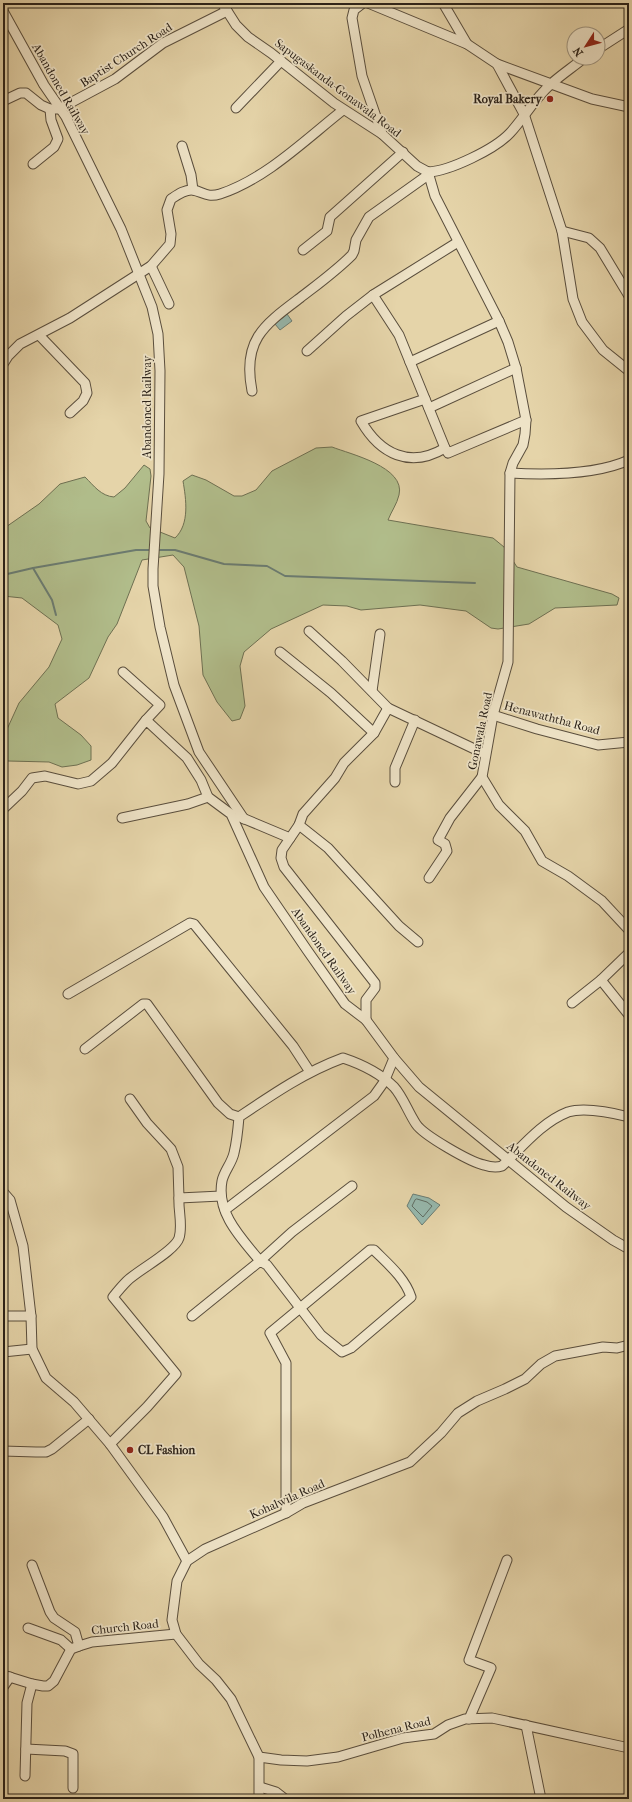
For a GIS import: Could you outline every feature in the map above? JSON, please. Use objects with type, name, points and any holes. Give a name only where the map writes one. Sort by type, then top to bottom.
[{"type":"street","points":[[363,3],[354,10],[352,18],[362,76],[382,134]]},
{"type":"street","points":[[443,3],[467,44]]},
{"type":"street","points":[[375,4],[467,44],[497,64],[592,99],[629,107]]},
{"type":"street","name":"Sapugaskanda-Gonawala Road","points":[[225,7],[236,25],[248,37],[343,110],[382,134],[420,168],[428,173]]},
{"type":"street","name":"Baptist Church Road","points":[[55,109],[114,79],[164,43],[225,7]]},
{"type":"street","name":"Abandoned Railway","points":[[3,11],[55,109],[66,118],[121,229],[152,307],[158,341],[160,371],[159,474],[153,568],[153,586],[160,627],[174,685],[199,752],[244,819]]},
{"type":"street","points":[[606,43],[629,29]]},
{"type":"street","points":[[236,108],[281,61]]},
{"type":"street","points":[[497,64],[524,114],[562,232],[573,299],[582,322],[603,350],[629,371]]},
{"type":"street","points":[[252,390],[250,379],[250,356],[258,336],[274,317],[330,276],[352,255],[356,240],[369,217],[428,173],[454,165],[493,146],[507,136],[524,114],[551,84],[574,66]]},
{"type":"street","points":[[3,101],[20,93],[26,93],[41,105],[55,109],[51,120],[58,139],[54,147],[33,164]]},
{"type":"street","points":[[3,364],[8,356],[20,344],[70,318],[151,266],[170,244],[171,234],[167,210],[170,199],[184,191],[193,190],[204,195],[219,194],[268,170],[343,110]]},
{"type":"street","points":[[182,146],[192,174],[193,190]]},
{"type":"street","points":[[303,250],[327,231],[330,217],[403,152]]},
{"type":"street","points":[[428,173],[432,188],[499,321],[508,342],[516,368],[526,420],[523,445],[513,463],[510,473],[544,474],[573,472],[614,467],[629,460]]},
{"type":"street","points":[[562,232],[589,238],[600,248],[629,296]]},
{"type":"street","points":[[307,352],[346,316],[373,295],[458,242]]},
{"type":"street","points":[[151,266],[170,304]]},
{"type":"street","points":[[373,295],[399,335],[448,454],[526,420]]},
{"type":"street","points":[[410,362],[499,321]]},
{"type":"street","points":[[39,334],[85,383],[87,393],[83,401],[70,412]]},
{"type":"street","points":[[429,408],[516,368]]},
{"type":"street","points":[[426,398],[361,420],[376,443],[393,454],[410,458],[434,455],[445,448]]},
{"type":"street","name":"Gonawala Road","points":[[510,473],[508,662],[493,715],[482,777],[499,805],[525,831],[542,861],[568,876],[602,902],[629,930]]},
{"type":"street","points":[[309,631],[342,661],[388,708],[485,754]]},
{"type":"street","points":[[372,691],[380,634]]},
{"type":"street","points":[[280,652],[331,692],[374,733]]},
{"type":"street","points":[[3,808],[22,791],[32,778],[46,776],[78,784],[91,781],[112,763],[146,720],[160,705],[123,672]]},
{"type":"street","points":[[366,1020],[366,1000],[375,988],[375,983],[284,867],[281,858],[282,850],[299,825],[303,814],[312,802],[335,778],[344,763],[374,733],[388,708]]},
{"type":"street","name":"Henawaththa Road","points":[[493,715],[537,729],[598,745],[629,742]]},
{"type":"street","points":[[122,818],[188,804],[208,797],[201,780],[187,758],[146,720]]},
{"type":"street","points":[[395,782],[395,768],[415,720]]},
{"type":"street","points":[[429,878],[447,851],[445,844],[438,840],[450,818],[482,777]]},
{"type":"street","name":"Abandoned Railway","points":[[208,797],[231,814],[264,888],[345,1004],[366,1020],[394,1058],[419,1087],[566,1207],[613,1240],[629,1249]]},
{"type":"street","points":[[231,814],[290,838]]},
{"type":"street","points":[[299,825],[328,848],[399,926],[418,942]]},
{"type":"street","points":[[68,994],[190,923],[194,924],[293,1046],[310,1072]]},
{"type":"street","points":[[572,1003],[601,980],[629,953]]},
{"type":"street","points":[[601,980],[629,1015]]},
{"type":"street","points":[[85,1049],[143,1004],[147,1004],[218,1103],[230,1114],[239,1117]]},
{"type":"street","points":[[286,1513],[286,1363],[270,1333],[299,1308],[370,1250],[374,1250],[394,1269],[408,1288],[411,1297],[351,1348],[342,1352],[321,1334],[299,1308],[267,1266],[260,1261],[235,1231],[225,1210],[221,1196],[222,1180],[234,1154],[239,1117],[289,1083],[343,1058],[373,1071],[385,1079],[394,1088],[416,1125],[435,1139],[469,1159],[483,1165],[497,1167],[508,1160],[550,1121],[570,1112],[603,1111],[629,1117]]},
{"type":"street","points":[[225,1210],[374,1096],[385,1079],[394,1058]]},
{"type":"street","points":[[110,1444],[147,1407],[176,1374],[113,1297],[127,1280],[161,1256],[179,1239],[180,1229],[178,1210],[178,1167],[171,1149],[147,1124],[130,1099]]},
{"type":"street","points":[[192,1316],[260,1261],[292,1232],[352,1186]]},
{"type":"street","points":[[3,1192],[10,1200],[23,1246],[31,1316],[32,1349],[46,1378],[74,1402],[110,1444],[163,1516],[187,1561]]},
{"type":"street","points":[[179,1198],[221,1196]]},
{"type":"street","points":[[3,1316],[31,1316]]},
{"type":"street","name":"Kohalwila Road","points":[[258,1799],[260,1787],[260,1757],[231,1699],[216,1680],[199,1664],[176,1634],[172,1620],[173,1603],[177,1581],[187,1561],[205,1548],[286,1513],[303,1503],[410,1462],[441,1433],[458,1413],[477,1401],[505,1389],[524,1378],[541,1364],[555,1356],[603,1347],[617,1348],[629,1345]]},
{"type":"street","points":[[3,1352],[32,1349]]},
{"type":"street","points":[[3,1451],[46,1452],[52,1449],[89,1419]]},
{"type":"street","points":[[469,1719],[491,1668],[469,1660],[507,1560]]},
{"type":"street","points":[[3,1687],[7,1676],[32,1684],[48,1686],[54,1681],[75,1647],[75,1632],[54,1618],[50,1612],[32,1565]]},
{"type":"street","points":[[28,1628],[61,1640],[75,1647]]},
{"type":"street","name":"Church Road","points":[[75,1647],[92,1642],[176,1634]]},
{"type":"street","points":[[25,1776],[27,1703],[32,1684]]},
{"type":"street","name":"Polhena Road","points":[[260,1757],[281,1760],[307,1761],[338,1757],[404,1738],[434,1734],[448,1725],[469,1719],[492,1718],[629,1748]]},
{"type":"street","points":[[526,1725],[541,1799]]},
{"type":"street","points":[[26,1749],[65,1751],[73,1754],[73,1788]]},
{"type":"street","points":[[260,1787],[276,1792],[285,1799]]},
{"type":"green space","points":[[332,447],[375,463],[386,469],[394,477],[399,485],[399,495],[388,520],[493,538],[504,547],[517,567],[612,594],[619,598],[617,605],[555,608],[529,624],[498,629],[491,628],[466,611],[420,605],[361,610],[347,606],[323,605],[271,629],[244,652],[240,666],[245,706],[240,719],[232,721],[217,702],[203,675],[199,626],[184,567],[173,555],[142,560],[117,624],[108,637],[89,678],[55,704],[58,718],[81,735],[91,746],[91,760],[77,765],[62,767],[49,762],[8,761],[3,755],[3,738],[19,703],[49,667],[62,639],[58,625],[22,598],[3,596],[3,529],[39,504],[60,484],[85,477],[101,493],[114,497],[125,488],[144,465],[150,469],[151,476],[146,521],[150,528],[175,538],[180,532],[185,519],[186,503],[183,481],[192,475],[206,480],[234,496],[242,496],[256,490],[272,471],[316,448]]},
{"type":"water","points":[[287,314],[292,321],[280,330],[275,324]]},
{"type":"water","points":[[413,1194],[429,1198],[440,1205],[422,1225],[407,1206]]},
{"type":"waterway","points":[[3,575],[33,568],[136,550],[151,550]]},
{"type":"waterway","points":[[157,550],[175,550],[224,564],[267,566],[285,576],[475,583]]},
{"type":"waterway","points":[[33,568],[52,600],[56,615]]},
{"type":"place","name":"Royal Bakery","points":[[550,99]]},
{"type":"place","name":"CL Fashion","points":[[130,1450]]}]
